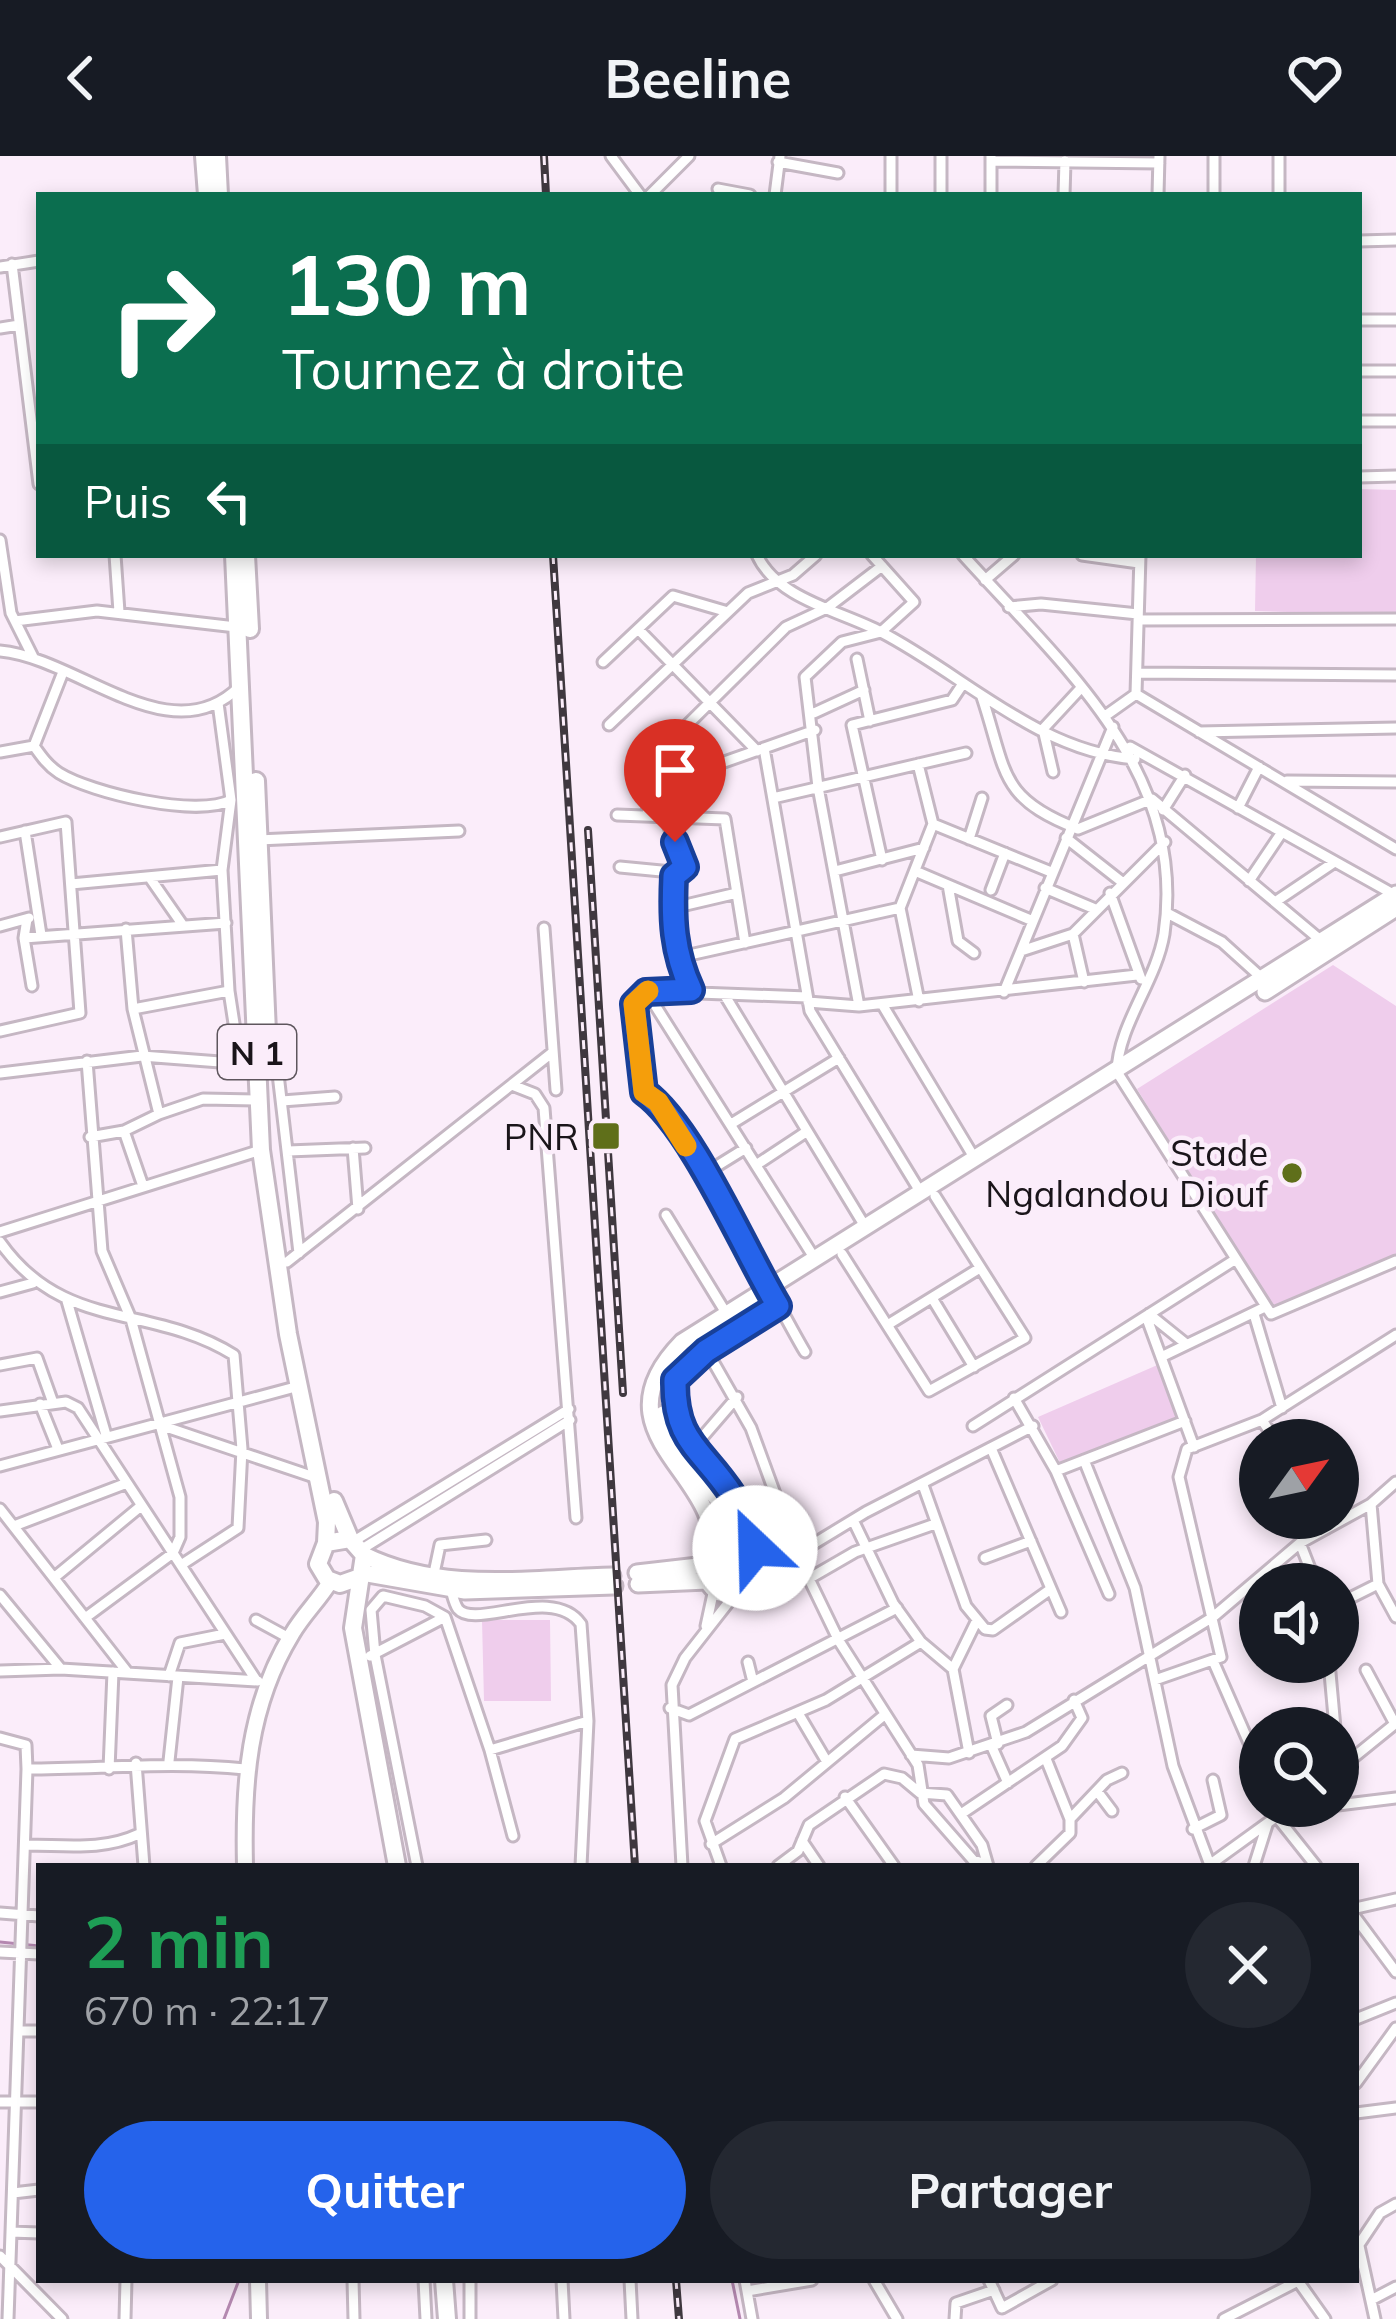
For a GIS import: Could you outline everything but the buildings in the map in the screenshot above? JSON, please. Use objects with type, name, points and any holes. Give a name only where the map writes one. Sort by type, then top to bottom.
[{"type":"highway","points":[[204,156],[207,192]]},
{"type":"highway","points":[[217,156],[219,192]]},
{"type":"highway","name":"N 1","points":[[234,558],[243,683],[252,1069],[298,1386],[328,1522],[319,1556],[328,1579]]},
{"type":"highway","name":"N 1","points":[[246,558],[272,1138],[331,1492],[358,1556]]},
{"type":"highway","points":[[326,1543],[358,1556]]},
{"type":"highway","points":[[358,1556],[328,1579],[367,1656],[397,1863]]},
{"type":"highway","points":[[353,1628],[358,1556]]},
{"type":"highway","points":[[445,2287],[447,2319]]},
{"type":"main road","points":[[1395,895],[1120,1076],[975,1160],[928,1195],[842,1254],[691,1347],[662,1408],[670,1442],[718,1500],[743,1563],[739,1589],[729,1594],[710,1574],[714,1531],[707,1507],[658,1442],[653,1398],[674,1351],[726,1313],[772,1297],[815,1259],[928,1195],[1396,908]]},
{"type":"main road","points":[[710,1574],[724,1552],[743,1563]]},
{"type":"main road","points":[[358,1556],[433,1578],[613,1581],[451,1590],[358,1556]]},
{"type":"main road","points":[[638,1578],[710,1574]]},
{"type":"street","points":[[611,156],[638,192]]},
{"type":"street","points":[[653,192],[688,156]]},
{"type":"street","points":[[891,156],[891,192]]},
{"type":"street","points":[[940,192],[941,156]]},
{"type":"street","points":[[1214,156],[1214,192]]},
{"type":"street","points":[[1279,156],[1279,192]]},
{"type":"street","points":[[991,192],[991,158],[1159,159],[1158,192]]},
{"type":"street","points":[[775,192],[779,159],[838,173]]},
{"type":"street","points":[[1064,192],[1065,161]]},
{"type":"street","points":[[718,188],[736,192]]},
{"type":"street","points":[[1362,241],[1396,241]]},
{"type":"street","points":[[36,261],[6,266],[20,325],[36,459]]},
{"type":"street","points":[[1362,320],[1396,320]]},
{"type":"street","points":[[0,328],[20,325]]},
{"type":"street","points":[[1362,371],[1396,371]]},
{"type":"street","points":[[1362,421],[1396,422]]},
{"type":"street","points":[[1362,477],[1396,476]]},
{"type":"street","points":[[0,540],[15,621],[33,658]]},
{"type":"street","points":[[115,558],[119,612]]},
{"type":"street","points":[[759,558],[777,581],[881,632],[982,697],[1101,757],[1136,759]]},
{"type":"street","points":[[609,724],[748,592],[793,575],[813,558]]},
{"type":"street","points":[[859,1006],[818,788],[814,713],[806,677],[842,642],[881,632],[914,602],[875,558]]},
{"type":"street","points":[[966,558],[1082,688],[1136,759],[1165,842],[1167,913],[1150,986],[1121,1049],[1120,1076],[1265,1307],[1280,1313],[1396,1261]]},
{"type":"street","points":[[986,580],[1011,558]]},
{"type":"street","points":[[1136,694],[1140,559]]},
{"type":"street","points":[[668,744],[786,627],[827,608],[882,566]]},
{"type":"street","points":[[603,662],[673,596],[728,612]]},
{"type":"street","points":[[1009,607],[1041,604],[1138,617],[1396,619]]},
{"type":"street","points":[[15,621],[119,612],[239,628]]},
{"type":"street","points":[[638,629],[760,749],[808,999],[838,1058],[1025,1338],[929,1391],[842,1254]]},
{"type":"street","points":[[0,651],[33,658],[176,715],[218,704],[243,683]]},
{"type":"street","points":[[857,659],[870,721]]},
{"type":"street","points":[[34,746],[63,672]]},
{"type":"street","points":[[1137,673],[1396,675]]},
{"type":"street","points":[[882,860],[852,725],[952,700],[962,685]]},
{"type":"street","points":[[1043,729],[1082,688]]},
{"type":"street","points":[[814,713],[863,690]]},
{"type":"street","points":[[1105,716],[1136,694]]},
{"type":"street","points":[[1136,694],[1396,849]]},
{"type":"street","points":[[982,697],[1017,797],[1068,832],[1122,882]]},
{"type":"street","points":[[218,704],[231,800],[222,870],[230,991],[237,1043],[252,1069]]},
{"type":"street","points":[[1004,992],[1113,727]]},
{"type":"street","points":[[1199,732],[1396,728]]},
{"type":"street","points":[[1043,729],[1052,772]]},
{"type":"street","points":[[648,816],[647,769],[693,772],[815,730]]},
{"type":"street","points":[[1125,745],[1395,895]]},
{"type":"street","points":[[0,752],[34,746]]},
{"type":"street","points":[[34,746],[63,776],[106,793],[200,807],[231,800]]},
{"type":"street","points":[[773,798],[966,753]]},
{"type":"street","points":[[918,764],[934,824],[900,908],[920,1001]]},
{"type":"street","points":[[1238,808],[1258,767]]},
{"type":"street","points":[[1162,811],[1185,775]]},
{"type":"street","points":[[1282,781],[1396,782]]},
{"type":"street","points":[[969,839],[982,798]]},
{"type":"street","points":[[1068,832],[1152,799]]},
{"type":"street","points":[[1152,799],[1324,944]]},
{"type":"street","points":[[616,815],[725,819],[745,943]]},
{"type":"street","points":[[620,867],[674,876],[685,867],[665,817]]},
{"type":"street","points":[[0,837],[66,822],[80,1015],[0,1031]]},
{"type":"street","points":[[934,824],[1052,872]]},
{"type":"street","points":[[26,831],[32,917],[41,934]]},
{"type":"street","points":[[258,840],[459,831]]},
{"type":"street","points":[[1249,881],[1280,835]]},
{"type":"street","points":[[1021,951],[1072,934],[1165,842]]},
{"type":"street","points":[[835,871],[924,848]]},
{"type":"street","points":[[991,890],[1004,853]]},
{"type":"street","points":[[1275,902],[1333,863]]},
{"type":"street","points":[[71,884],[222,870]]},
{"type":"street","points":[[915,871],[1034,921]]},
{"type":"street","points":[[674,876],[676,958],[691,990]]},
{"type":"street","points":[[150,878],[182,924]]},
{"type":"street","points":[[947,884],[958,941],[974,953]]},
{"type":"street","points":[[1045,888],[1095,909]]},
{"type":"street","points":[[673,908],[737,893]]},
{"type":"street","points":[[1110,893],[1137,975],[1150,986]]},
{"type":"street","points":[[676,958],[900,908]]},
{"type":"street","points":[[1167,913],[1222,942],[1264,980]]},
{"type":"street","points":[[0,926],[32,917]]},
{"type":"street","points":[[32,917],[24,938],[32,986]]},
{"type":"street","points":[[24,938],[226,922]]},
{"type":"street","points":[[544,928],[556,1090]]},
{"type":"street","points":[[126,929],[133,1009],[159,1114]]},
{"type":"street","points":[[1072,934],[1084,982]]},
{"type":"street","points":[[805,1352],[704,1174],[658,1102],[644,1092],[634,1004],[646,992],[691,990],[859,1006],[1137,975]]},
{"type":"street","points":[[133,1009],[230,991]]},
{"type":"street","points":[[646,992],[815,1259]]},
{"type":"street","points":[[724,994],[866,1228]]},
{"type":"street","points":[[882,1004],[975,1160]]},
{"type":"street","points":[[293,1258],[553,1052]]},
{"type":"street","points":[[0,1073],[142,1056],[252,1069]]},
{"type":"street","points":[[276,1058],[288,1151],[293,1258]]},
{"type":"street","points":[[731,1124],[838,1058]]},
{"type":"street","points":[[85,1618],[173,1553],[182,1510],[131,1319],[103,1257],[87,1061]]},
{"type":"street","points":[[512,1084],[535,1094],[544,1108],[576,1517]]},
{"type":"street","points":[[282,1101],[335,1097]]},
{"type":"street","points":[[90,1137],[124,1131],[202,1099],[259,1100]]},
{"type":"street","points":[[124,1131],[142,1186]]},
{"type":"street","points":[[756,1165],[806,1132]]},
{"type":"street","points":[[288,1151],[358,1148],[358,1209]]},
{"type":"street","points":[[704,1174],[746,1148]]},
{"type":"street","points":[[0,1232],[262,1150]]},
{"type":"street","points":[[666,1215],[726,1313]]},
{"type":"street","points":[[0,1242],[33,1283],[67,1301],[231,1352],[242,1449],[238,1528],[181,1565]]},
{"type":"street","points":[[973,1426],[1236,1259]]},
{"type":"street","points":[[889,1324],[980,1268]]},
{"type":"street","points":[[0,1292],[33,1283]]},
{"type":"street","points":[[772,1297],[671,1381],[680,1430],[736,1500],[755,1548],[792,1541]]},
{"type":"street","points":[[932,1298],[974,1367]]},
{"type":"street","points":[[67,1301],[102,1436]]},
{"type":"street","points":[[1161,1357],[1265,1307]]},
{"type":"street","points":[[1254,1314],[1282,1408]]},
{"type":"street","points":[[1147,1315],[1186,1343]]},
{"type":"street","points":[[1147,1315],[1194,1447]]},
{"type":"street","points":[[1264,1419],[1396,1335]]},
{"type":"street","points":[[706,1351],[737,1397],[797,1554],[860,1681],[911,1755],[932,1816],[973,1860],[981,1863]]},
{"type":"street","points":[[0,1365],[37,1358],[53,1403]]},
{"type":"street","points":[[0,1466],[298,1386]]},
{"type":"street","points":[[693,1448],[737,1397]]},
{"type":"street","points":[[1014,1398],[1056,1471],[1109,1594]]},
{"type":"street","points":[[0,1411],[53,1403],[78,1408],[102,1436],[141,1506],[225,1634],[262,1681]]},
{"type":"street","points":[[40,1404],[58,1449]]},
{"type":"street","points":[[358,1556],[570,1414]]},
{"type":"street","points":[[1056,1471],[1185,1421]]},
{"type":"street","points":[[162,1423],[317,1478]]},
{"type":"street","points":[[743,1563],[797,1554],[1034,1426]]},
{"type":"street","points":[[1155,1680],[1222,1657],[1179,1477],[1187,1449],[1239,1429]]},
{"type":"street","points":[[991,1448],[1048,1591],[1061,1612]]},
{"type":"street","points":[[1084,1460],[1135,1588],[1193,1829],[1208,1863]]},
{"type":"street","points":[[14,1526],[127,1483]]},
{"type":"street","points":[[1359,1509],[1396,1483]]},
{"type":"street","points":[[922,1485],[966,1606],[977,1620],[993,1630],[1048,1591]]},
{"type":"street","points":[[1371,1504],[1378,1584],[1396,1617]]},
{"type":"street","points":[[55,1577],[141,1506]]},
{"type":"street","points":[[0,1509],[128,1673]]},
{"type":"street","points":[[853,1520],[897,1608],[921,1642],[953,1669]]},
{"type":"street","points":[[809,1578],[935,1524]]},
{"type":"street","points":[[911,1755],[931,1759],[995,1745],[1151,1658],[1213,1617],[1306,1539]]},
{"type":"street","points":[[433,1578],[440,1546],[486,1540]]},
{"type":"street","points":[[985,1558],[1031,1540]]},
{"type":"street","points":[[1300,1543],[1308,1563]]},
{"type":"street","points":[[704,1631],[710,1574]]},
{"type":"street","points":[[244,1863],[245,1768],[262,1681],[328,1579]]},
{"type":"street","points":[[1359,1594],[1378,1584]]},
{"type":"street","points":[[682,1863],[670,1708],[676,1674],[739,1589]]},
{"type":"street","points":[[451,1590],[458,1610],[467,1615],[522,1606],[562,1610],[578,1618],[588,1721],[581,1863]]},
{"type":"street","points":[[0,1594],[61,1669]]},
{"type":"street","points":[[416,1863],[367,1656],[371,1610],[377,1599],[414,1602],[445,1617],[513,1835]]},
{"type":"street","points":[[670,1708],[689,1715],[897,1608]]},
{"type":"street","points":[[367,1656],[445,1617]]},
{"type":"street","points":[[256,1620],[289,1638]]},
{"type":"street","points":[[969,1753],[953,1669],[977,1620]]},
{"type":"street","points":[[169,1761],[180,1643],[225,1634]]},
{"type":"street","points":[[720,1863],[705,1821],[735,1739],[860,1681],[921,1642]]},
{"type":"street","points":[[748,1662],[753,1682]]},
{"type":"street","points":[[1214,1663],[1239,1720]]},
{"type":"street","points":[[0,1672],[61,1669],[262,1681]]},
{"type":"street","points":[[1359,1753],[1396,1724],[1366,1670]]},
{"type":"street","points":[[109,1769],[112,1672]]},
{"type":"street","points":[[961,1814],[1046,1759],[1082,1720],[1074,1700]]},
{"type":"street","points":[[1007,1705],[991,1716],[1008,1783]]},
{"type":"street","points":[[798,1713],[827,1762]]},
{"type":"street","points":[[711,1844],[784,1798],[883,1716]]},
{"type":"street","points":[[490,1750],[588,1721]]},
{"type":"street","points":[[0,1738],[22,1740],[27,1769],[8,2319]]},
{"type":"street","points":[[1046,1759],[1070,1819]]},
{"type":"street","points":[[27,1769],[109,1769],[169,1761],[245,1768]]},
{"type":"street","points":[[136,1763],[144,1863]]},
{"type":"street","points":[[1040,1863],[1065,1842],[1070,1819],[1096,1791],[1122,1773]]},
{"type":"street","points":[[782,1863],[798,1851],[808,1825],[884,1774],[902,1778],[923,1794],[943,1792],[961,1814],[986,1863]]},
{"type":"street","points":[[1193,1829],[1220,1815],[1214,1780]]},
{"type":"street","points":[[1096,1791],[1112,1810]]},
{"type":"street","points":[[845,1797],[892,1863]]},
{"type":"street","points":[[1359,1803],[1396,1798]]},
{"type":"street","points":[[1212,1863],[1264,1827]]},
{"type":"street","points":[[1255,1863],[1266,1827]]},
{"type":"street","points":[[1285,1827],[1314,1863]]},
{"type":"street","points":[[27,1845],[76,1842],[103,1848],[139,1834]]},
{"type":"street","points":[[802,1841],[817,1863]]},
{"type":"street","points":[[1359,1907],[1396,1899]]},
{"type":"street","points":[[0,1913],[36,1916]]},
{"type":"street","points":[[1359,1922],[1396,1972]]},
{"type":"street","points":[[0,1952],[36,1954]]},
{"type":"street","points":[[1359,2018],[1396,2003],[1396,1989]]},
{"type":"street","points":[[1359,2079],[1396,2028]]},
{"type":"street","points":[[19,2031],[36,2031]]},
{"type":"street","points":[[0,2102],[36,2102]]},
{"type":"street","points":[[1359,2113],[1396,2108]]},
{"type":"street","points":[[13,2193],[36,2190]]},
{"type":"street","points":[[1359,2245],[1380,2213],[1396,2204]]},
{"type":"street","points":[[11,2232],[36,2233]]},
{"type":"street","points":[[1359,2255],[1375,2319]]},
{"type":"street","points":[[0,2256],[62,2319]]},
{"type":"street","points":[[125,2319],[126,2283]]},
{"type":"street","points":[[258,2283],[259,2319]]},
{"type":"street","points":[[353,2283],[354,2319]]},
{"type":"street","points":[[424,2283],[427,2319]]},
{"type":"street","points":[[562,2283],[564,2319]]},
{"type":"street","points":[[630,2283],[632,2319]]},
{"type":"street","points":[[752,2319],[746,2286],[779,2283]]},
{"type":"street","points":[[876,2283],[897,2319]]},
{"type":"street","points":[[955,2319],[956,2303],[991,2285],[1002,2308],[1046,2283]]},
{"type":"street","points":[[1224,2319],[1290,2283]]},
{"type":"street","points":[[1296,2283],[1325,2319]]},
{"type":"street","points":[[445,2287],[470,2286],[470,2319]]},
{"type":"street","points":[[1371,2300],[1396,2287]]},
{"type":"shaded area","points":[[1362,489],[1396,490],[1396,615],[1255,611],[1256,558],[1362,558]]},
{"type":"shaded area","name":"Stade Ngalandou Diouf","points":[[1333,965],[1396,1006],[1396,1257],[1275,1312],[1137,1089]]},
{"type":"shaded area","points":[[1162,1363],[1184,1421],[1063,1469],[1038,1417]]},
{"type":"shaded area","points":[[482,1620],[550,1620],[551,1701],[484,1701]]},
{"type":"waterway","points":[[967,1720],[973,1745]]},
{"type":"waterway","points":[[720,1851],[726,1863]]},
{"type":"waterway","points":[[0,1942],[36,1946]]},
{"type":"waterway","points":[[224,2319],[238,2283]]},
{"type":"waterway","points":[[733,2283],[740,2319]]},
{"type":"railway","points":[[544,156],[546,192]]},
{"type":"railway","points":[[553,558],[635,1863]]},
{"type":"railway","points":[[588,830],[623,1393]]},
{"type":"railway","points":[[676,2283],[679,2319]]},
{"type":"slow traffic","points":[[648,991],[634,1004],[644,1092],[658,1102],[686,1146]]},
{"type":"place","name":"PNR","points":[[606,1136]]},
{"type":"place","name":"Stade Ngalandou Diouf","points":[[1292,1173]]},
{"type":"route","points":[[675,842],[685,867],[674,876],[672,933],[676,958],[691,990],[646,992],[634,1004],[644,1092],[658,1102],[704,1174],[778,1306],[706,1351],[675,1380],[675,1403],[680,1430],[736,1500],[755,1548]]}]
